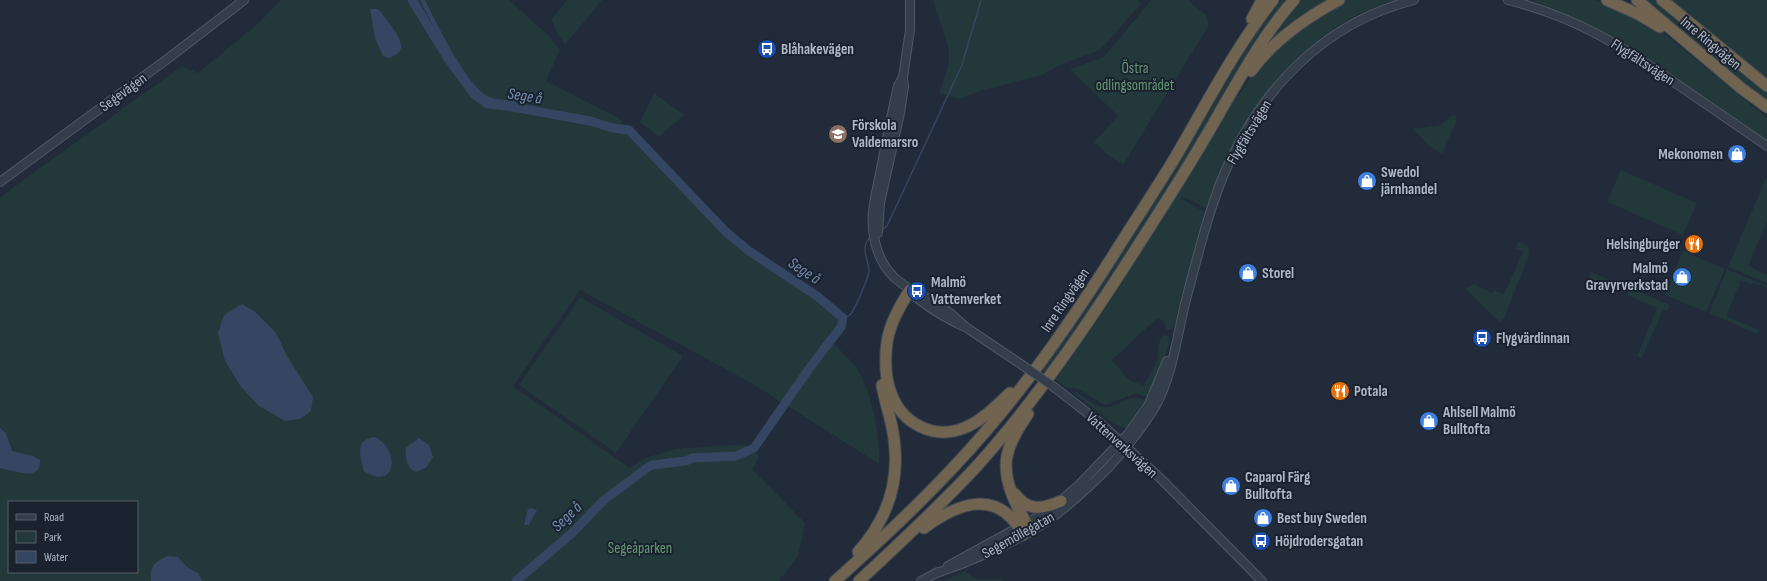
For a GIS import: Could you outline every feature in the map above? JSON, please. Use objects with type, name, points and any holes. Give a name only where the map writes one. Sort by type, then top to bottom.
[{"type":"highway","points":[[1208,98],[1262,0]]},
{"type":"highway","name":"Inre Ringvägen","points":[[835,581],[904,517],[953,468],[1016,395],[1058,337],[1154,190],[1208,98],[1251,30],[1273,0]]},
{"type":"highway","name":"Inre Ringvägen","points":[[859,581],[941,503],[994,446],[1037,392],[1104,299],[1177,184],[1261,44],[1294,0]]},
{"type":"highway","points":[[1211,127],[1266,52],[1298,25],[1340,0]]},
{"type":"highway","points":[[1607,0],[1652,22],[1713,64]]},
{"type":"highway","name":"Inre Ringvägen","points":[[1637,0],[1767,108]]},
{"type":"highway","name":"Inre Ringvägen","points":[[1662,0],[1767,86]]},
{"type":"highway","points":[[904,285],[889,334],[886,361],[888,382],[894,401],[900,410],[916,425],[928,430],[948,433],[969,426],[985,416],[1014,389],[1058,337]]},
{"type":"highway","points":[[829,581],[868,540],[884,515],[891,494],[895,474],[894,439],[883,392],[880,370],[880,348],[887,321],[904,285]]},
{"type":"highway","points":[[1025,529],[1009,483],[1006,465],[1007,455],[1017,433],[1083,335],[1104,299]]},
{"type":"highway","points":[[1009,483],[1019,498],[1031,507],[1046,508],[1061,501]]},
{"type":"highway","points":[[878,564],[934,520],[967,506],[984,504],[1000,508],[1025,529]]},
{"type":"street","name":"Segevägen","points":[[0,182],[170,57],[244,0]]},
{"type":"street","points":[[904,285],[884,254],[876,232],[880,203],[900,114],[904,86],[903,77],[910,30],[910,0]]},
{"type":"street","name":"Flygfältsvägen","points":[[1124,444],[1141,428],[1158,400],[1174,354],[1177,336],[1202,237],[1213,204],[1224,174],[1240,142],[1266,102],[1303,59],[1329,37],[1359,20],[1394,5],[1414,0]]},
{"type":"street","name":"Flygfältsvägen","points":[[1508,0],[1532,6],[1567,18],[1598,33],[1628,50],[1767,146]]},
{"type":"street","name":"Vattenverksvägen","points":[[904,285],[917,291],[967,328],[1054,387],[1124,444],[1175,492],[1262,581]]},
{"type":"street","name":"Segemöllegatan","points":[[1025,529],[1061,501],[1124,444]]},
{"type":"street","name":"Segemöllegatan","points":[[921,581],[1054,516],[1078,496],[1124,444]]},
{"type":"green space","name":"Segeåparken","points":[[280,0],[509,0],[549,36],[560,50],[546,81],[617,117],[726,232],[749,251],[817,296],[841,315],[843,323],[831,341],[855,366],[866,386],[877,427],[879,464],[753,384],[580,290],[513,386],[630,468],[645,458],[676,449],[744,444],[759,455],[753,470],[805,523],[798,556],[779,581],[0,581],[0,197],[182,66],[198,73],[260,22]]},
{"type":"green space","points":[[567,0],[602,0],[565,45],[556,31],[552,19]]},
{"type":"green space","points":[[933,0],[1139,0],[1140,5],[1100,50],[1062,64],[1042,75],[980,91],[960,99],[939,93],[949,63],[949,50]]},
{"type":"green space","name":"Östra odlingsområdet","points":[[1151,0],[1188,0],[1207,16],[1209,25],[1123,165],[1107,154],[1094,142],[1118,116],[1070,69],[1104,57]]},
{"type":"green space","points":[[1278,0],[1289,0],[1152,218],[1047,374],[1040,369],[1240,55]]},
{"type":"green space","points":[[1300,0],[1334,0],[1262,53],[1270,38]]},
{"type":"green space","points":[[1345,0],[1396,0],[1361,13],[1329,32],[1302,54],[1277,80],[1255,110],[1237,141],[1220,174],[1206,208],[1182,196],[1181,199],[1205,212],[1174,325],[1172,329],[1167,330],[1163,321],[1159,319],[1155,320],[1112,360],[1130,381],[1144,385],[1156,363],[1161,337],[1163,335],[1169,336],[1168,349],[1147,397],[1136,393],[1108,404],[1103,404],[1076,388],[1067,388],[1056,380],[1114,296],[1231,105],[1262,61],[1275,47],[1333,6]]},
{"type":"green space","points":[[1531,0],[1596,0],[1611,5],[1654,27],[1767,118],[1767,141],[1704,97],[1613,37],[1583,21]]},
{"type":"green space","points":[[1643,0],[1655,0],[1767,92],[1767,103]]},
{"type":"green space","points":[[1672,0],[1767,0],[1767,77],[1712,37]]},
{"type":"green space","points":[[654,93],[684,115],[659,137],[640,122]]},
{"type":"green space","points":[[1456,115],[1457,120],[1442,154],[1430,147],[1413,129],[1440,125],[1451,116]]},
{"type":"green space","points":[[1621,170],[1697,203],[1683,235],[1607,202]]},
{"type":"green space","points":[[1767,176],[1767,222],[1748,266],[1767,275],[1767,283],[1728,267]]},
{"type":"green space","points":[[1518,241],[1528,246],[1529,255],[1505,316],[1500,322],[1465,289],[1474,284],[1492,293],[1494,290],[1504,294],[1523,252],[1516,249]]},
{"type":"green space","points":[[1683,251],[1725,269],[1706,312],[1665,295]]},
{"type":"green space","points":[[1727,269],[1767,286],[1767,288],[1753,282],[1752,284],[1741,281],[1726,316],[1759,330],[1757,334],[1709,313]]},
{"type":"green space","points":[[1591,272],[1615,282],[1611,292],[1587,282]]},
{"type":"green space","points":[[1630,288],[1670,305],[1667,311],[1663,310],[1642,358],[1637,356],[1657,308],[1627,295]]},
{"type":"green space","points":[[580,297],[683,356],[616,453],[519,385]]},
{"type":"green space","points":[[1072,392],[1076,392],[1093,403],[1104,407],[1109,407],[1133,398],[1145,400],[1127,429],[1114,424]]},
{"type":"green space","points":[[965,571],[975,579],[1003,579],[1002,581],[943,581]]},
{"type":"water","points":[[420,0],[425,0],[459,64],[476,87],[491,98],[504,100],[517,99],[516,104],[499,104],[489,102],[480,96],[470,86],[450,56]]},
{"type":"water","points":[[370,9],[377,9],[381,12],[394,29],[401,44],[399,52],[389,58],[383,56],[375,38]]},
{"type":"water","points":[[242,304],[255,312],[276,333],[287,356],[313,397],[311,411],[300,419],[285,421],[259,406],[241,387],[225,361],[218,333],[224,315]]},
{"type":"water","points":[[0,428],[6,433],[12,451],[33,456],[40,460],[39,467],[36,471],[25,473],[0,468]]},
{"type":"water","points":[[375,437],[383,443],[389,451],[391,459],[391,467],[388,473],[383,476],[375,476],[364,471],[361,460],[361,445],[368,438]]},
{"type":"water","points":[[419,438],[429,445],[433,457],[426,468],[415,472],[407,462],[406,448]]},
{"type":"water","points":[[532,508],[537,510],[529,525],[524,525],[528,509]]},
{"type":"water","points":[[167,556],[178,557],[188,568],[198,573],[202,581],[151,581],[152,568],[159,560]]},
{"type":"waterway","name":"Sege å","points":[[412,0],[447,57],[474,94],[487,104],[507,106],[590,121],[613,128],[629,130],[726,232],[749,251],[817,296],[843,318],[841,327],[811,366],[754,448],[736,456],[692,458],[686,461],[652,465],[604,500],[571,534],[516,581]]},
{"type":"waterway","points":[[882,230],[887,226],[962,65],[981,0]]},
{"type":"waterway","points":[[843,318],[851,314],[867,279],[869,267],[865,249],[868,240],[872,236]]},
{"type":"place","name":"Blåhakevägen","points":[[767,49]]},
{"type":"place","name":"Förskola Valdemarsro","points":[[838,134]]},
{"type":"place","name":"Mekonomen","points":[[1737,154]]},
{"type":"place","name":"Swedol järnhandel","points":[[1367,181]]},
{"type":"place","name":"Helsingburger","points":[[1694,244]]},
{"type":"place","name":"Storel","points":[[1248,273]]},
{"type":"place","name":"Malmö Gravyrverkstad","points":[[1682,277]]},
{"type":"place","name":"Malmö Vattenverket","points":[[917,291]]},
{"type":"place","name":"Flygvärdinnan","points":[[1482,338]]},
{"type":"place","name":"Potala","points":[[1340,391]]},
{"type":"place","name":"Ahlsell Malmö Bulltofta","points":[[1429,421]]},
{"type":"place","name":"Caparol Färg Bulltofta","points":[[1231,486]]},
{"type":"place","name":"Best buy Sweden","points":[[1263,518]]},
{"type":"place","name":"Höjdrodersgatan","points":[[1261,541]]}]
